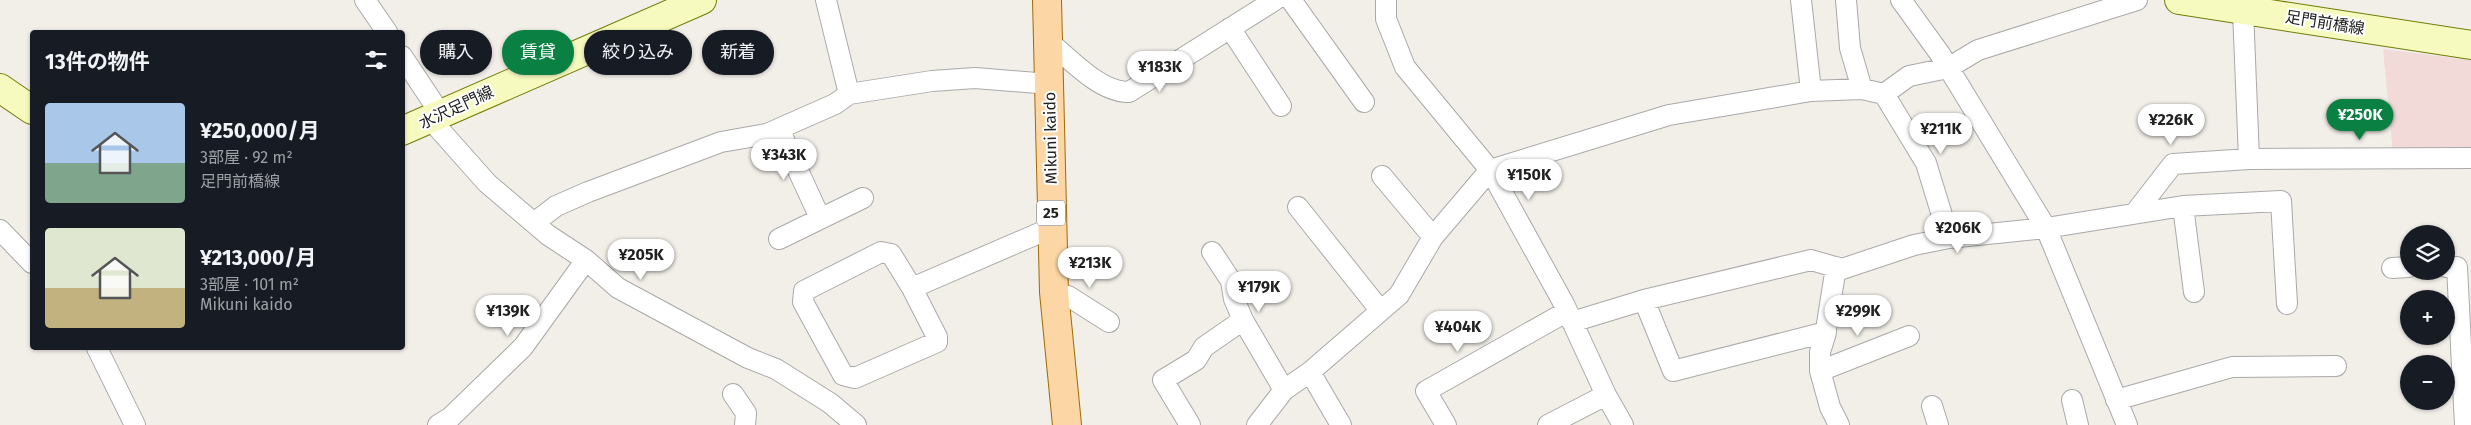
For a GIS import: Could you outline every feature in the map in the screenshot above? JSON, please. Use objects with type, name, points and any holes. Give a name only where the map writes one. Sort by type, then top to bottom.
[{"type":"main road","name":"水沢足門線","points":[[405,130],[702,0]]},
{"type":"main road","name":"Mikuni kaido","points":[[1047,0],[1054,292],[1067,425]]},
{"type":"main road","name":"足門前橋線","points":[[2179,0],[2471,45]]},
{"type":"main road","points":[[0,88],[30,109]]},
{"type":"street","points":[[365,0],[385,30]]},
{"type":"street","points":[[826,0],[849,94]]},
{"type":"street","points":[[1047,40],[1101,84],[1119,92],[1128,92],[1275,0]]},
{"type":"street","points":[[1291,0],[1364,102]]},
{"type":"street","points":[[1386,0],[1386,18],[1405,67],[1490,170],[1564,304],[1606,395],[1623,425]]},
{"type":"street","points":[[1801,0],[1811,92]]},
{"type":"street","points":[[1846,0],[1850,48],[1862,89]]},
{"type":"street","points":[[1901,0],[1948,68],[2046,228],[2127,425]]},
{"type":"street","points":[[1884,94],[1909,76],[1948,68],[1978,50],[2137,0]]},
{"type":"street","points":[[2243,10],[2249,160]]},
{"type":"street","points":[[1230,28],[1281,106]]},
{"type":"street","points":[[405,62],[435,117],[487,183],[534,223],[586,260],[618,288],[748,358],[776,369],[830,403],[856,425]]},
{"type":"street","points":[[534,223],[556,206],[588,192],[721,142],[767,134],[835,104],[849,94],[932,81],[975,78],[1049,84]]},
{"type":"street","points":[[1257,425],[1284,390],[1310,372],[1399,295],[1433,237],[1490,170],[1669,115],[1811,92],[1862,89],[1884,94],[1926,163],[1949,238]]},
{"type":"street","points":[[779,129],[820,218]]},
{"type":"street","points":[[2135,213],[2173,164],[2249,160],[2471,158]]},
{"type":"street","points":[[1382,176],[1433,237]]},
{"type":"street","points":[[779,239],[863,198]]},
{"type":"street","points":[[1446,425],[1426,391],[1569,317],[1811,260],[1842,269],[1914,245],[1949,238],[2046,228],[2183,206],[2281,201],[2287,304]]},
{"type":"street","points":[[2183,206],[2194,292]]},
{"type":"street","points":[[1298,207],[1380,310]]},
{"type":"street","points":[[912,288],[1051,228]]},
{"type":"street","points":[[0,230],[30,261]]},
{"type":"street","points":[[881,252],[891,254],[912,288],[936,337],[936,342],[855,378],[843,375],[803,302],[804,291],[881,252]]},
{"type":"street","points":[[1212,252],[1231,281],[1234,299],[1243,320],[1284,390]]},
{"type":"street","points":[[438,425],[451,417],[523,347],[586,260]]},
{"type":"street","points":[[1836,267],[1826,332],[1820,352],[1820,371],[1830,407],[1839,425]]},
{"type":"street","points":[[2455,267],[2457,267],[2465,425]]},
{"type":"street","points":[[1054,292],[1068,296],[1109,322]]},
{"type":"street","points":[[1644,300],[1673,371],[1826,332]]},
{"type":"street","points":[[1190,425],[1164,380],[1196,360],[1204,347],[1243,320]]},
{"type":"street","points":[[1820,371],[1909,336]]},
{"type":"street","points":[[98,350],[134,425]]},
{"type":"street","points":[[2116,400],[2232,367],[2336,366]]},
{"type":"street","points":[[1310,372],[1342,425]]},
{"type":"street","points":[[733,394],[746,413],[745,425]]},
{"type":"street","points":[[1548,425],[1606,395]]},
{"type":"street","points":[[2072,400],[2074,424]]},
{"type":"street","points":[[1932,406],[1938,425]]},
{"type":"shaded area","points":[[2383,49],[2471,60],[2471,152],[2393,153]]}]
